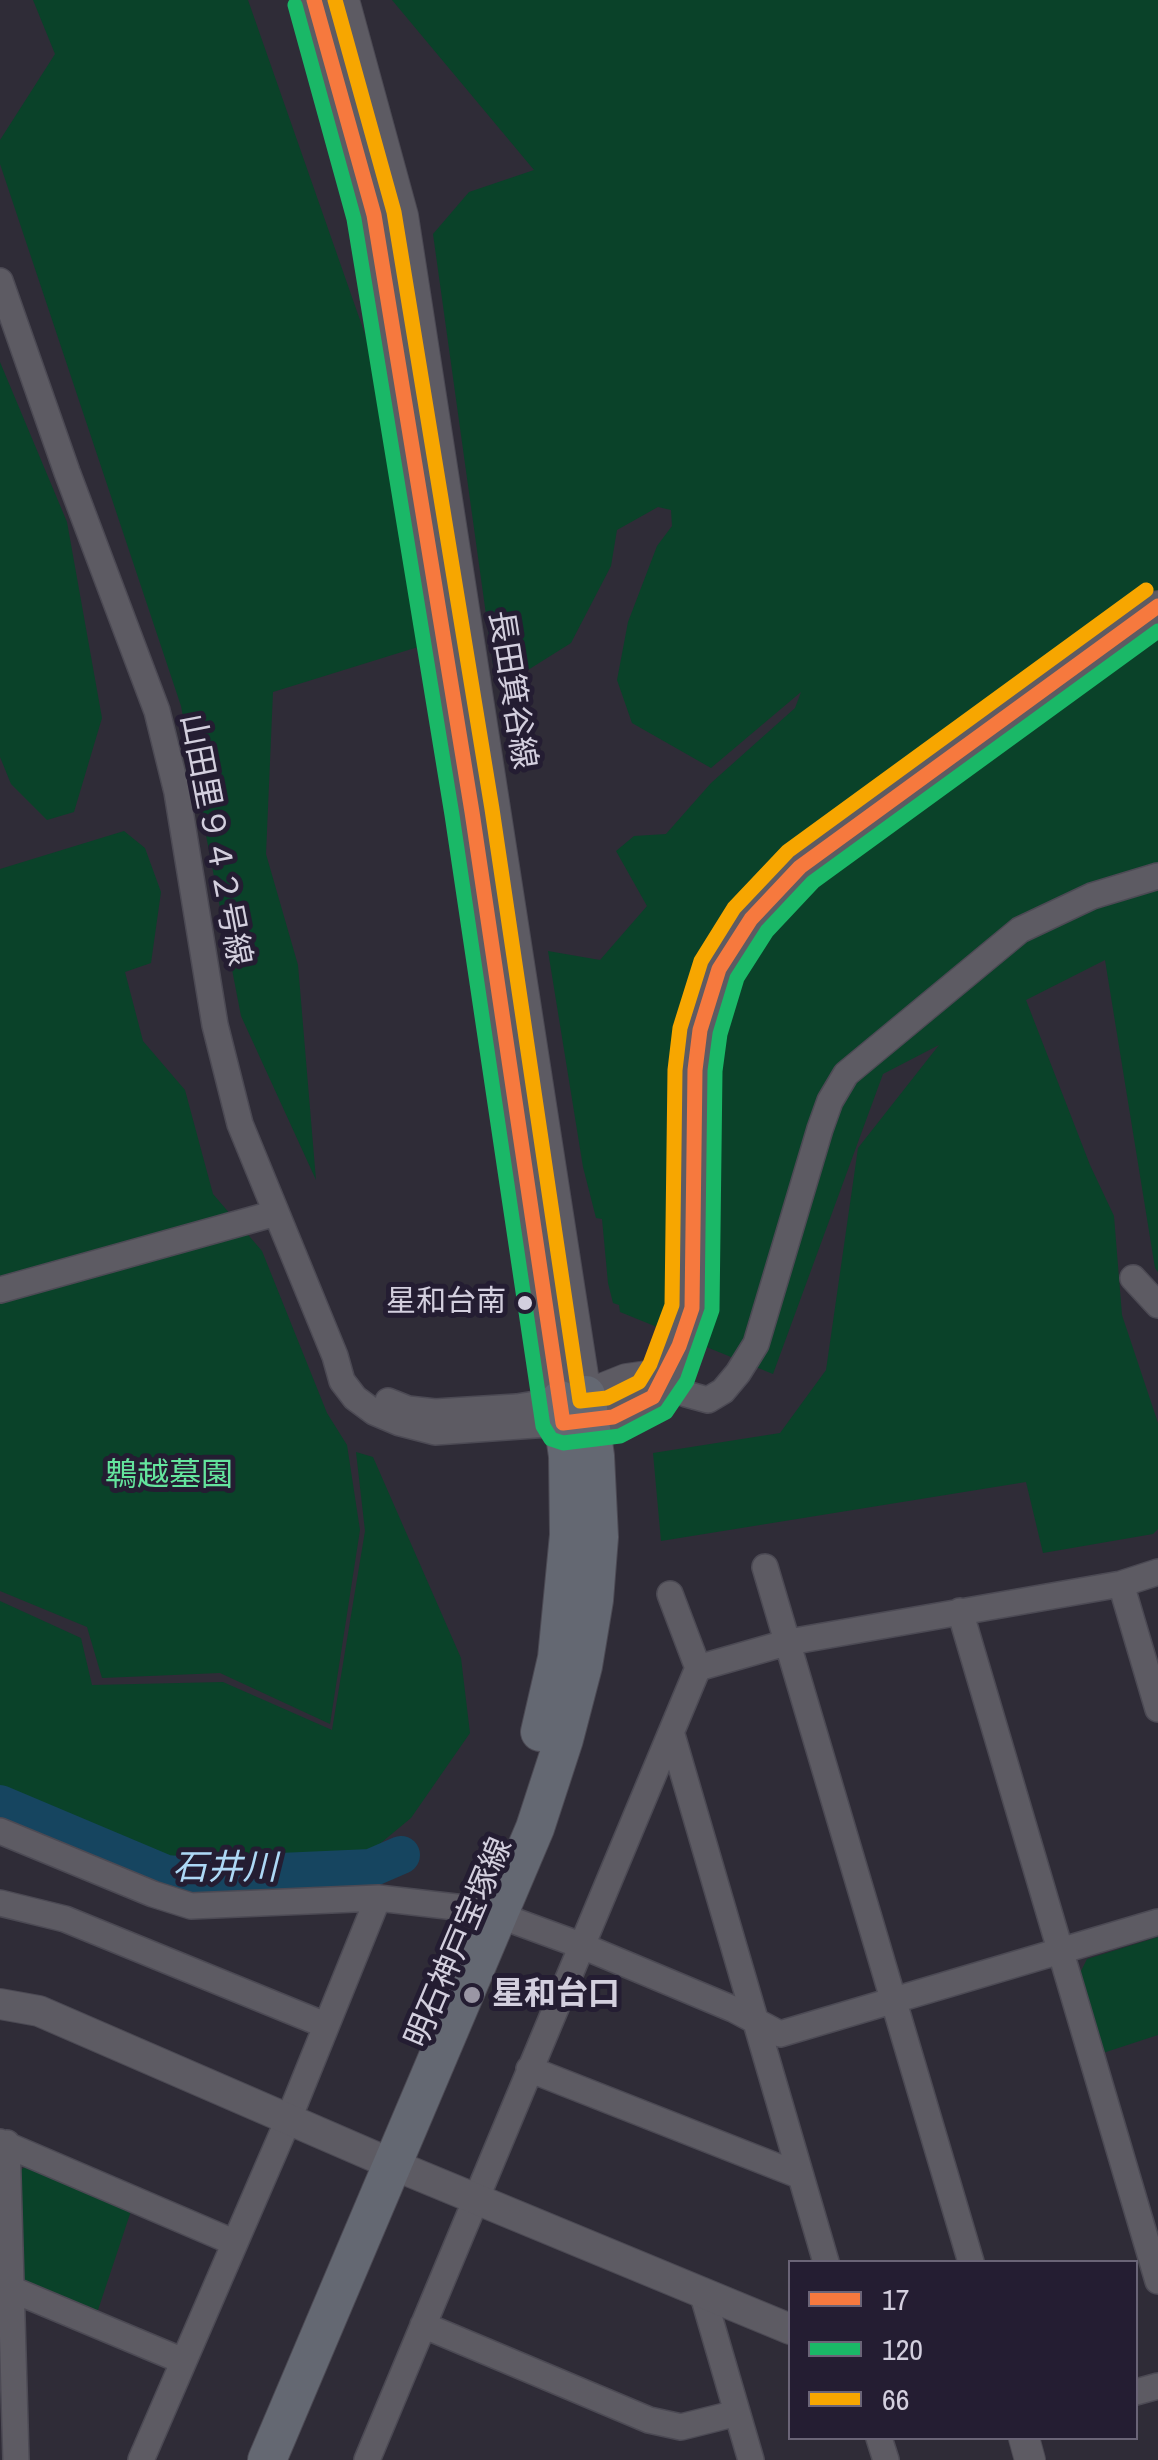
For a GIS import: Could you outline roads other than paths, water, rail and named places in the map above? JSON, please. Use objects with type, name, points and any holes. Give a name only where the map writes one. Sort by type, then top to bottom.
[{"type":"main road","name":"明石神戸宝塚線","points":[[268,2460],[382,2160],[485,1912],[534,1828],[564,1739],[583,1666],[599,1537],[575,1410]]},
{"type":"main road","name":"明石神戸宝塚線","points":[[240,2460],[382,2160]]},
{"type":"street","name":"長田箕谷線","points":[[314,0],[374,215],[575,1410]]},
{"type":"street","name":"長田箕谷線","points":[[344,0],[403,216],[575,1410]]},
{"type":"street","name":"山田里９４２号線","points":[[0,282],[157,711],[177,792],[215,1025],[240,1124],[342,1381],[355,1398],[400,1424],[449,1432],[575,1410]]},
{"type":"street","points":[[575,1410],[628,1412],[653,1397],[668,1373],[692,1308],[695,1070],[700,1030],[720,969],[751,918],[800,866],[1158,606]]},
{"type":"street","points":[[668,1373],[686,1394],[708,1400],[723,1391],[756,1344],[820,1129],[846,1074],[1020,930],[1092,896],[1158,876]]},
{"type":"street","points":[[0,1290],[276,1213]]},
{"type":"street","points":[[1133,1278],[1158,1305]]},
{"type":"street","points":[[765,1567],[971,2260]]},
{"type":"street","points":[[698,1668],[789,1642],[1121,1584],[1158,1572]]},
{"type":"street","points":[[1121,1584],[1158,1709]]},
{"type":"street","points":[[376,2457],[423,2325],[698,1668],[670,1594]]},
{"type":"street","points":[[960,1611],[1158,2281]]},
{"type":"street","points":[[672,1734],[825,2260]]},
{"type":"street","points":[[0,1830],[191,1906],[378,1898],[485,1912],[580,1944],[733,2009],[780,2034],[1158,1922]]},
{"type":"street","points":[[142,2460],[289,2118],[378,1898]]},
{"type":"street","points":[[0,1904],[64,1919],[325,2024]]},
{"type":"street","points":[[0,2004],[40,2011],[382,2160],[788,2328]]},
{"type":"street","points":[[529,2069],[801,2176]]},
{"type":"street","points":[[16,2460],[8,2433],[11,2289],[3,2142],[233,2242]]},
{"type":"street","points":[[11,2289],[183,2361]]},
{"type":"street","points":[[702,2292],[751,2460]]},
{"type":"street","points":[[423,2325],[649,2420],[681,2427],[737,2413]]},
{"type":"waterway","name":"石井川","points":[[0,1804],[166,1874],[371,1868],[401,1855]]},
{"type":"place","name":"星和台南","points":[[525,1303]]},
{"type":"place","name":"星和台口","points":[[472,1995]]},
{"type":"park label","name":"鵯越墓園","points":[[169,1476]]}]
